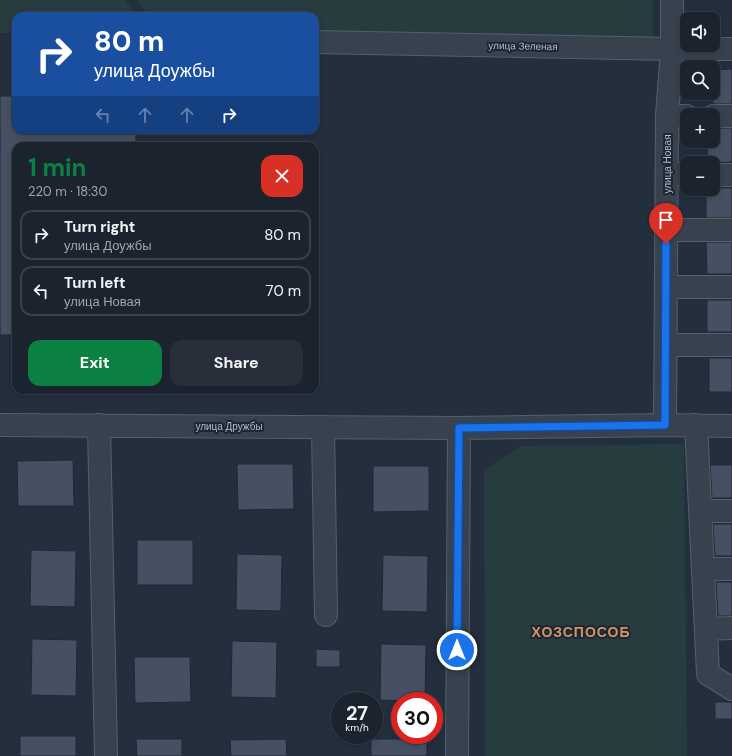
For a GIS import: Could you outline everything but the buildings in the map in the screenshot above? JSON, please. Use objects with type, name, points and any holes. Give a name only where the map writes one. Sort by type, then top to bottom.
[{"type":"street","name":"улица Новая","points":[[665,425],[666,230],[677,174],[677,116],[672,49],[672,0]]},
{"type":"street","name":"улица Зеленая","points":[[319,42],[732,49]]},
{"type":"street","points":[[720,116],[732,116]]},
{"type":"street","points":[[720,174],[732,175]]},
{"type":"street","points":[[666,230],[732,230]]},
{"type":"street","points":[[666,287],[732,287]]},
{"type":"street","points":[[666,345],[732,345]]},
{"type":"street","name":"улица Дружбы","points":[[0,424],[459,428],[665,425]]},
{"type":"street","points":[[99,425],[106,756]]},
{"type":"street","points":[[665,425],[732,426]]},
{"type":"street","points":[[696,425],[708,674],[732,689]]},
{"type":"street","points":[[323,427],[326,615]]},
{"type":"street","points":[[457,756],[459,428]]},
{"type":"street","points":[[700,511],[732,511]]},
{"type":"street","points":[[703,569],[732,569]]},
{"type":"street","points":[[706,629],[732,628]]},
{"type":"green space","points":[[0,0],[125,0],[135,12],[12,12],[12,33],[0,33]]},
{"type":"green space","points":[[137,0],[653,0],[653,49],[319,49],[319,12],[146,12]]},
{"type":"green space","points":[[684,444],[687,756],[485,756],[484,471],[521,446]]},
{"type":"district","name":"ХОЗСПОСОБ","points":[[581,632]]},
{"type":"route","points":[[457,650],[459,428],[665,425],[666,244]]}]
